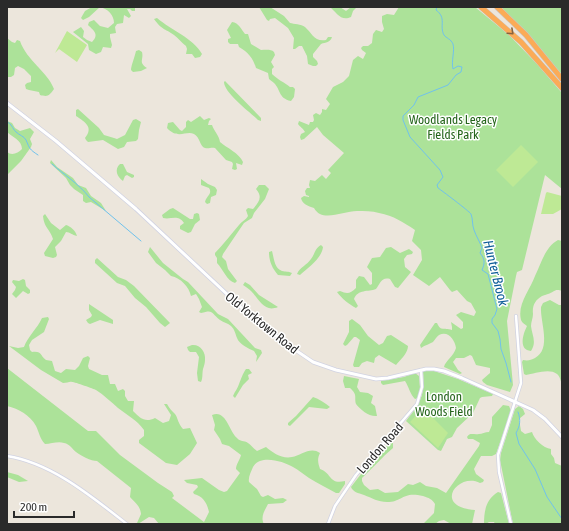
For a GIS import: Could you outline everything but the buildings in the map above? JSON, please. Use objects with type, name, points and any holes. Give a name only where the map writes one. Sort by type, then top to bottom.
[{"type":"highway","points":[[481,7],[526,47],[562,88]]},
{"type":"highway","points":[[497,7],[526,35],[562,79]]},
{"type":"main road","name":"Old Yorktown Road","points":[[7,104],[56,140],[136,209],[245,311],[303,356],[323,366],[376,379],[400,376],[421,370],[434,369],[444,371],[516,402],[540,415],[562,437]]},
{"type":"street","points":[[511,524],[499,472],[498,454],[521,383],[516,316]]},
{"type":"street","name":"London Road","points":[[328,524],[335,506],[356,475],[417,404],[422,387],[421,370]]},
{"type":"street","points":[[7,456],[29,461],[43,467],[82,491],[127,524]]},
{"type":"green space","points":[[92,7],[100,7],[89,17],[83,20],[81,18],[85,11]]},
{"type":"green space","points":[[100,7],[134,7],[135,11],[127,9],[131,16],[129,18],[124,15],[123,23],[117,24],[115,27],[116,33],[110,34],[112,45],[111,48],[103,47],[101,52],[96,54],[89,50],[88,44],[73,32],[81,27],[84,31],[83,37],[92,42],[96,34],[88,25],[89,22],[94,20],[100,26],[108,28],[114,23],[113,17],[110,13],[106,9]]},
{"type":"green space","points":[[259,7],[270,7],[284,16],[290,23],[305,27],[319,40],[326,40],[328,37],[332,37],[329,41],[321,44],[313,54],[313,57],[318,64],[316,66],[308,64],[307,56],[302,46],[293,49],[294,38],[288,28],[275,18],[270,19],[269,21],[267,20]]},
{"type":"green space","points":[[330,7],[340,7],[346,11],[351,7],[357,7],[353,11],[351,17],[344,18],[339,16]]},
{"type":"green space","name":"Woodlands Legacy Fields Park","points":[[399,7],[475,7],[509,35],[562,93],[562,189],[545,175],[522,270],[517,272],[507,321],[513,385],[510,392],[487,385],[483,382],[482,380],[490,373],[490,368],[476,365],[472,356],[470,355],[464,358],[456,358],[453,362],[462,373],[460,374],[444,367],[456,348],[453,339],[448,335],[439,335],[433,342],[421,348],[420,345],[435,323],[437,323],[441,328],[452,330],[451,322],[461,329],[463,328],[463,322],[456,315],[461,312],[474,316],[476,312],[471,303],[467,301],[457,290],[452,292],[440,277],[429,286],[413,275],[422,260],[421,250],[412,241],[415,230],[394,218],[374,212],[351,211],[327,216],[322,215],[314,208],[304,203],[301,198],[304,196],[309,197],[306,195],[305,191],[307,188],[310,188],[310,180],[315,181],[322,175],[326,179],[331,173],[328,170],[344,153],[323,135],[317,127],[301,140],[301,134],[305,132],[298,124],[299,121],[309,125],[310,122],[313,122],[314,120],[313,115],[316,113],[320,115],[322,109],[326,110],[330,104],[326,99],[333,87],[343,82],[349,76],[353,60],[358,56],[363,59],[366,53],[361,48],[372,43],[373,34],[376,30],[382,32],[384,29],[382,16],[387,14],[394,15]]},
{"type":"green space","points":[[501,7],[562,7],[562,75],[527,34]]},
{"type":"green space","points":[[157,18],[193,43],[202,54],[200,57],[195,58],[192,54],[186,54],[186,46],[174,35],[159,25],[154,19]]},
{"type":"green space","points":[[232,22],[238,25],[245,34],[248,34],[251,44],[261,50],[270,50],[274,52],[275,55],[271,62],[274,67],[272,69],[272,74],[295,89],[294,97],[291,101],[282,96],[273,82],[269,79],[268,73],[256,68],[250,56],[239,47],[238,44],[230,44],[228,42],[228,39],[231,38],[227,30]]},
{"type":"green space","points":[[67,31],[87,45],[77,62],[59,49],[55,53]]},
{"type":"green space","points":[[7,38],[15,43],[17,40],[20,41],[27,54],[47,77],[54,89],[49,95],[40,95],[39,92],[26,89],[25,85],[31,82],[31,76],[24,69],[18,66],[15,68],[14,75],[7,77]]},
{"type":"green space","points":[[139,50],[142,52],[143,64],[147,68],[141,71],[133,72],[131,70],[132,64],[136,51]]},
{"type":"green space","points":[[225,81],[261,118],[261,121],[233,97],[225,86]]},
{"type":"green space","points":[[78,109],[99,128],[104,135],[117,139],[125,135],[133,120],[136,119],[141,122],[138,139],[136,141],[127,142],[124,147],[118,149],[103,140],[88,142],[85,138],[89,131],[87,125],[76,116],[76,110]]},
{"type":"green space","points":[[200,116],[204,120],[209,118],[211,119],[208,125],[212,125],[219,137],[220,142],[236,153],[241,159],[243,162],[242,165],[236,163],[237,169],[232,169],[232,162],[226,160],[215,148],[203,147],[196,135],[191,133],[178,134],[171,132],[167,128],[168,123],[173,122],[182,131],[186,127],[186,122],[188,120],[191,122]]},
{"type":"green space","points":[[7,121],[12,123],[15,128],[20,131],[30,128],[34,132],[30,139],[32,144],[31,147],[21,161],[7,175],[7,152],[15,154],[22,149],[22,146],[19,141],[7,132]]},
{"type":"green space","points":[[521,145],[538,162],[513,187],[496,170]]},
{"type":"green space","points":[[51,160],[57,167],[73,178],[78,185],[86,188],[91,196],[101,203],[106,211],[91,202],[86,203],[83,201],[83,195],[70,185],[66,178],[50,163]]},
{"type":"green space","points":[[120,164],[123,164],[127,172],[134,175],[134,177],[132,178],[127,175],[123,181],[118,175],[117,171]]},
{"type":"green space","points":[[201,179],[215,187],[217,190],[216,195],[211,197],[210,203],[207,204],[205,202],[210,190],[209,188],[201,185]]},
{"type":"green space","points":[[259,185],[265,185],[269,189],[265,199],[252,218],[244,223],[222,257],[226,261],[228,269],[237,281],[235,283],[227,277],[217,263],[215,253],[248,216],[246,210],[248,208],[253,209],[257,204],[260,197],[256,189]]},
{"type":"green space","points":[[546,193],[562,196],[562,209],[553,214],[541,214]]},
{"type":"green space","points":[[173,208],[190,219],[193,219],[194,214],[199,214],[200,220],[195,224],[191,232],[188,233],[180,229],[180,226],[184,223],[182,220],[177,218],[163,218],[162,215]]},
{"type":"green space","points":[[45,214],[51,223],[60,230],[66,225],[74,231],[77,236],[66,232],[61,241],[55,247],[57,255],[53,258],[45,256],[44,253],[53,239],[45,223],[43,216]]},
{"type":"green space","points":[[558,240],[562,241],[562,291],[556,290],[542,296],[534,304],[531,326],[534,345],[531,351],[527,350],[523,345],[523,337],[527,326],[521,320],[520,314],[522,303],[541,261],[550,247]]},
{"type":"green space","points":[[321,245],[323,247],[322,251],[317,259],[300,275],[297,274],[309,261],[316,249]]},
{"type":"green space","points":[[150,247],[163,263],[188,282],[218,314],[228,319],[255,348],[261,350],[262,353],[256,362],[257,356],[254,351],[247,348],[240,342],[229,324],[220,320],[212,312],[199,312],[202,307],[196,294],[191,296],[184,283],[171,276],[156,263],[148,252]]},
{"type":"green space","points":[[391,247],[400,253],[409,249],[413,252],[412,254],[407,255],[404,259],[405,267],[411,272],[398,288],[395,287],[390,279],[385,279],[376,289],[361,292],[356,296],[354,299],[358,306],[356,308],[343,299],[337,292],[340,291],[347,293],[352,291],[356,288],[356,280],[359,276],[364,277],[370,285],[372,284],[372,273],[367,267],[372,258],[380,257],[386,248]]},
{"type":"green space","points":[[272,251],[277,268],[282,271],[292,273],[290,276],[278,275],[271,264],[269,252]]},
{"type":"green space","points":[[97,258],[118,277],[126,280],[134,286],[170,323],[165,327],[160,323],[125,286],[117,283],[95,263]]},
{"type":"green space","points":[[23,279],[25,280],[26,286],[30,290],[30,293],[28,294],[23,291],[16,298],[12,294],[16,287],[12,282],[13,280],[19,281]]},
{"type":"green space","points":[[245,282],[250,285],[259,295],[278,307],[265,307],[251,291],[243,285]]},
{"type":"green space","points":[[550,300],[562,305],[562,385],[559,376],[554,372],[546,371],[526,375],[524,374],[522,362],[523,360],[535,358],[540,354],[543,348],[544,335],[541,307],[543,303]]},
{"type":"green space","points":[[89,304],[113,320],[113,324],[100,320],[90,324],[88,323],[86,320],[92,315],[89,310]]},
{"type":"green space","points":[[48,317],[49,319],[44,332],[32,340],[29,345],[32,352],[39,353],[46,360],[52,361],[55,371],[61,373],[66,369],[75,370],[83,358],[88,356],[90,358],[88,366],[89,369],[102,375],[108,375],[110,384],[115,384],[118,391],[123,389],[125,391],[125,396],[128,401],[134,401],[133,411],[145,420],[155,418],[163,423],[169,421],[171,415],[164,404],[167,404],[175,414],[183,429],[190,428],[197,443],[190,454],[177,465],[166,463],[139,443],[139,440],[144,436],[144,430],[141,426],[102,394],[96,390],[77,383],[63,383],[41,370],[9,346],[18,348],[24,347],[42,318]]},
{"type":"green space","points":[[352,319],[360,325],[368,336],[379,345],[383,343],[387,336],[391,335],[408,346],[406,354],[396,365],[379,355],[375,358],[374,363],[367,361],[362,363],[359,367],[354,367],[353,365],[360,340],[354,337],[347,345],[345,346],[343,344],[349,332],[349,321]]},
{"type":"green space","points":[[192,345],[200,347],[205,354],[201,382],[198,381],[197,373],[199,357],[196,352],[190,352],[187,347]]},
{"type":"green space","points":[[7,368],[88,431],[96,431],[120,455],[172,492],[174,496],[172,498],[204,522],[209,512],[206,503],[202,498],[193,492],[198,487],[197,485],[187,483],[184,480],[202,478],[224,492],[227,491],[240,473],[236,469],[241,455],[229,446],[222,444],[214,430],[215,425],[212,415],[221,415],[238,439],[248,443],[257,451],[266,447],[278,455],[292,457],[313,450],[317,451],[320,453],[318,461],[320,469],[327,473],[333,480],[340,482],[345,481],[345,484],[339,493],[336,493],[289,465],[278,461],[266,460],[256,463],[249,476],[249,482],[263,497],[268,495],[275,499],[283,498],[287,500],[283,503],[268,504],[263,516],[264,524],[159,524],[154,518],[149,517],[138,524],[137,523],[141,514],[140,508],[130,497],[131,488],[97,461],[81,455],[68,444],[59,442],[45,444],[31,419],[20,411],[7,406]]},
{"type":"green space","points":[[246,369],[249,369],[252,373],[248,375],[249,379],[243,385],[235,398],[233,396]]},
{"type":"green space","name":"London Woods Field","points":[[431,370],[458,379],[493,394],[492,396],[480,398],[473,413],[457,428],[452,437],[447,439],[441,451],[406,421],[421,398],[423,371]]},
{"type":"green space","points":[[415,373],[419,376],[420,388],[418,398],[415,399],[405,381],[383,385],[381,383],[381,381],[404,377]]},
{"type":"green space","points":[[344,376],[359,379],[357,387],[360,392],[368,393],[373,396],[371,403],[375,406],[377,416],[368,414],[356,404],[354,392],[350,388],[345,388],[343,381]]},
{"type":"green space","points":[[313,397],[330,407],[327,409],[309,407],[290,426],[288,425],[288,423]]},
{"type":"green space","points":[[503,405],[509,406],[511,411],[496,454],[492,456],[481,456],[474,469],[476,474],[484,480],[483,482],[464,482],[457,486],[453,491],[452,497],[455,503],[462,508],[475,510],[472,524],[451,524],[444,520],[435,524],[423,524],[434,513],[435,504],[429,498],[411,495],[392,502],[384,502],[358,493],[352,489],[351,487],[368,465],[389,443],[393,443],[393,448],[362,478],[364,485],[370,490],[378,489],[385,493],[398,492],[408,484],[413,485],[420,482],[426,486],[437,488],[446,493],[479,446],[480,443],[473,439],[468,439],[468,435],[489,432],[492,425],[492,417]]},
{"type":"green space","points":[[519,406],[523,409],[525,414],[519,419],[521,431],[525,434],[532,432],[539,443],[551,449],[551,454],[555,463],[562,466],[562,524],[513,524],[500,460],[515,409]]},
{"type":"green space","points":[[423,408],[448,433],[438,448],[410,422]]},
{"type":"green space","points":[[7,472],[18,475],[28,481],[19,482],[7,477]]},
{"type":"green space","points":[[498,492],[501,493],[509,524],[495,524],[494,522],[489,522],[484,524],[486,506],[491,498]]},
{"type":"waterway","name":"Hunter Brook","points":[[437,7],[436,10],[442,19],[444,35],[453,44],[453,69],[458,66],[462,67],[461,72],[456,75],[448,85],[418,97],[414,105],[403,116],[403,120],[410,137],[440,170],[443,177],[437,185],[438,188],[471,214],[473,228],[482,248],[480,253],[484,259],[482,270],[488,274],[497,309],[492,319],[492,323],[498,331],[501,349],[511,382]]},
{"type":"waterway","points":[[7,122],[25,139],[30,149],[38,155]]},
{"type":"waterway","points":[[52,164],[76,183],[89,197],[141,241]]},
{"type":"waterway","points":[[518,412],[520,423],[516,433],[519,444],[535,469],[547,497],[562,519]]}]
